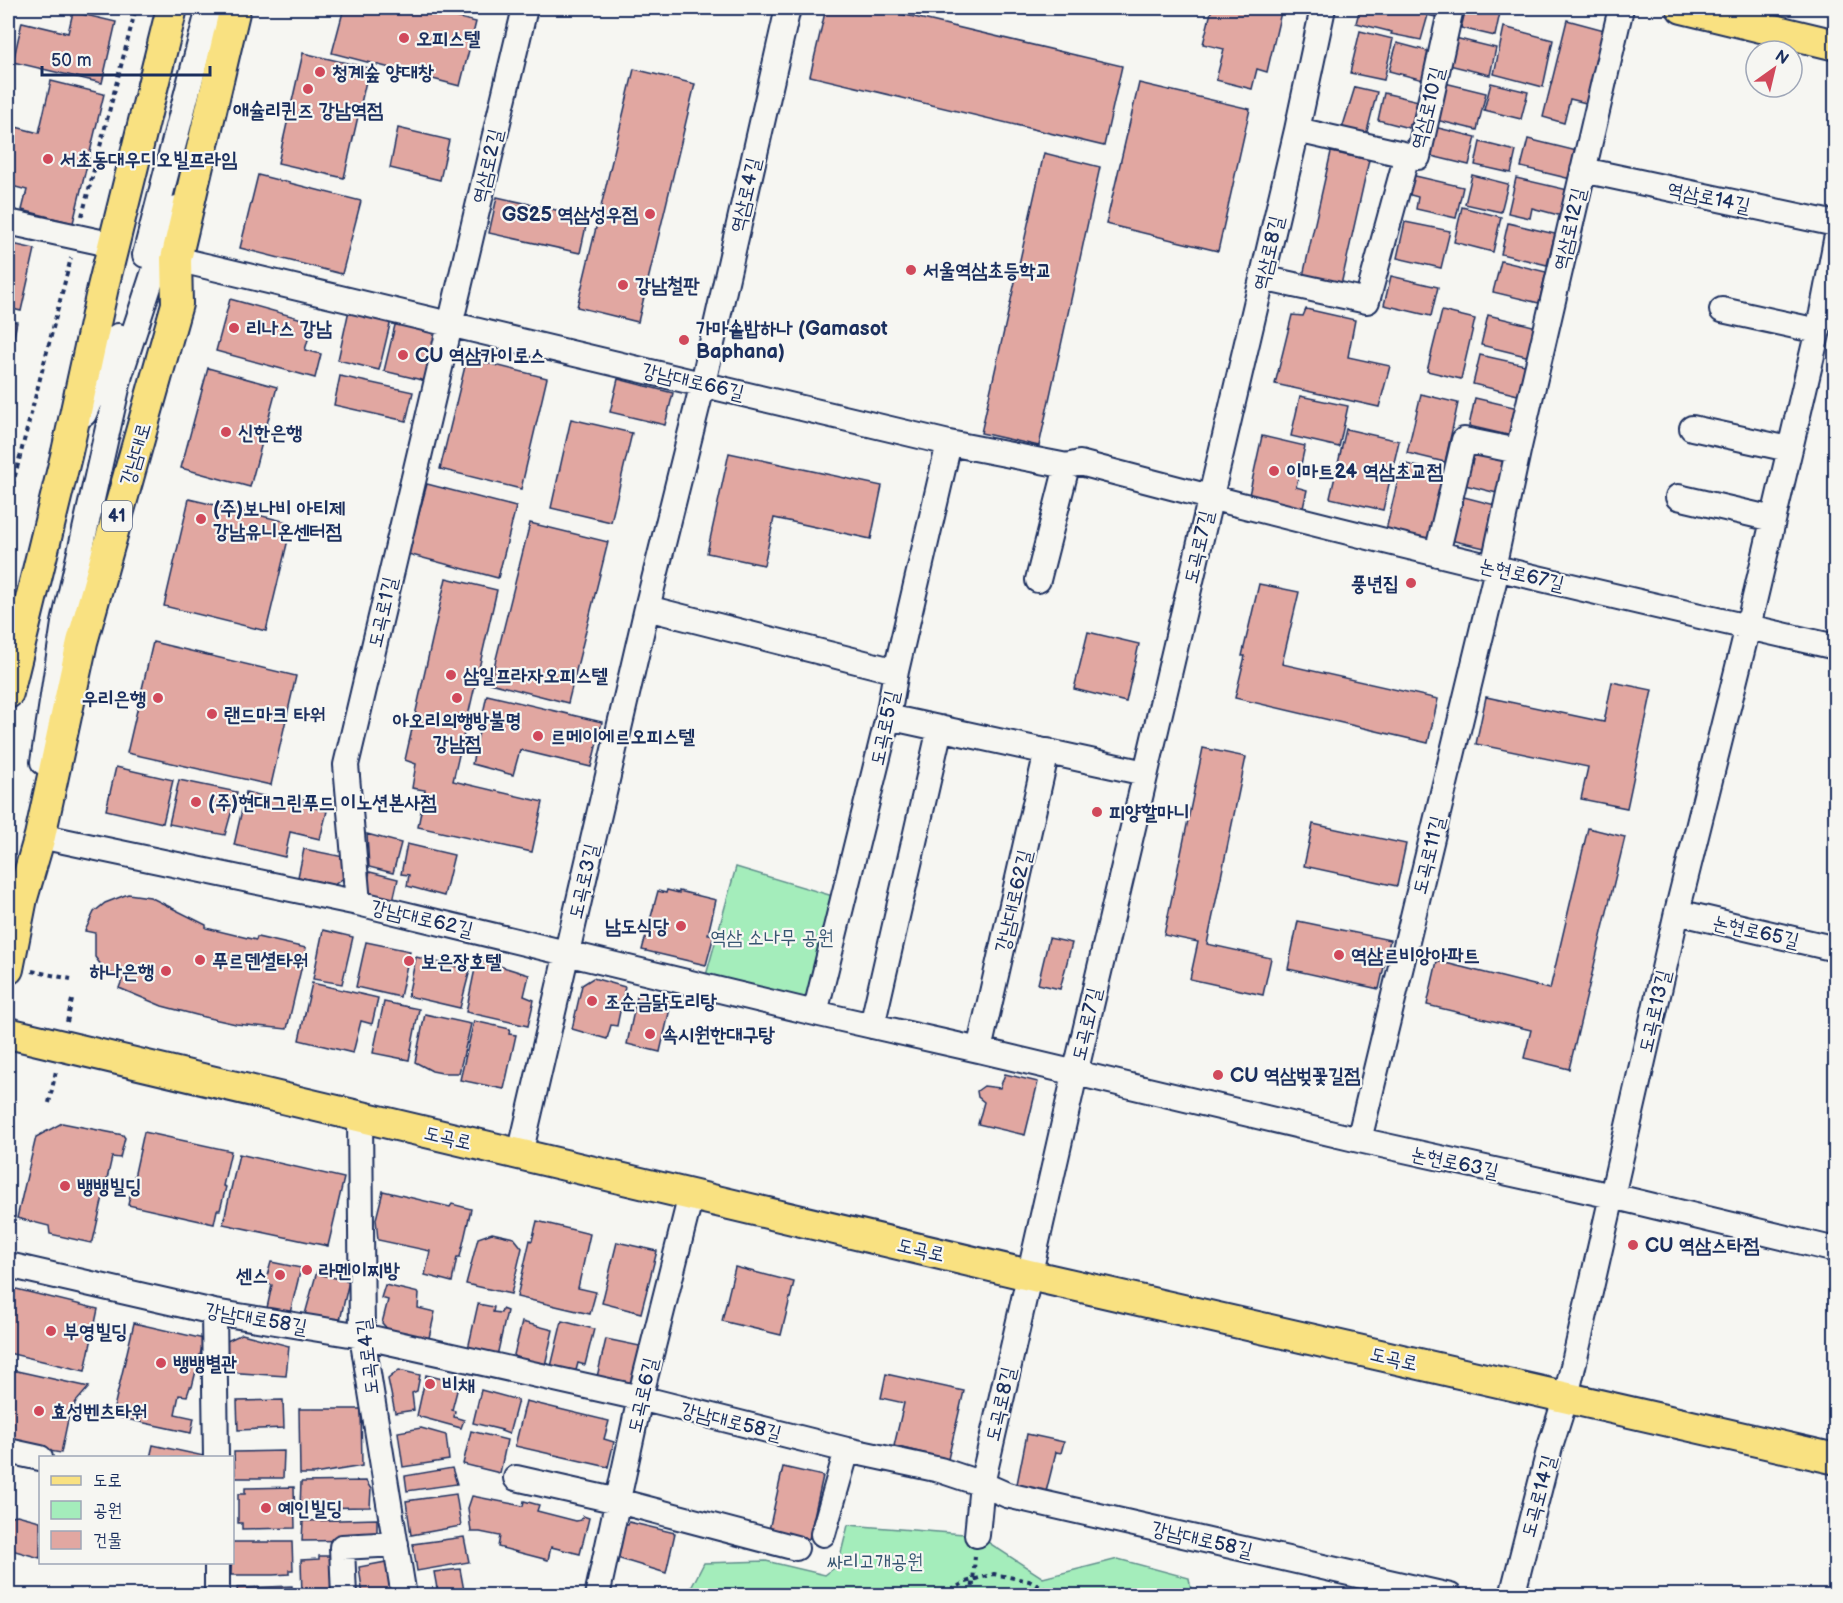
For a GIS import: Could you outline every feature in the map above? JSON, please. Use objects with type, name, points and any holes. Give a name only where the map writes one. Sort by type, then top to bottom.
[{"type":"main road","points":[[8,693],[67,452],[103,287],[172,8]]},
{"type":"main road","name":"강남대로","points":[[8,967],[22,898],[40,836],[82,642],[177,304],[177,259],[236,8]]},
{"type":"main road","points":[[1682,8],[1836,45]]},
{"type":"main road","name":"도곡로","points":[[8,1033],[1029,1275],[1836,1459]]},
{"type":"street","points":[[67,452],[135,293],[209,8]]},
{"type":"street","name":"역삼로2길","points":[[450,324],[525,8]]},
{"type":"street","name":"역삼로4길","points":[[703,383],[788,8]]},
{"type":"street","name":"역삼로8길","points":[[1209,498],[1297,130],[1323,8]]},
{"type":"street","name":"역삼로10길","points":[[1262,278],[1367,301],[1407,155],[1418,157],[1451,8]]},
{"type":"street","name":"역삼로12길","points":[[1495,568],[1518,451],[1621,8]]},
{"type":"street","points":[[1297,130],[1407,155]]},
{"type":"street","points":[[22,898],[64,622],[120,375],[162,247],[206,133]]},
{"type":"street","name":"역삼로14길","points":[[1583,170],[1836,224]]},
{"type":"street","points":[[8,222],[114,245]]},
{"type":"street","points":[[1748,627],[1789,449],[1825,320],[1836,240]]},
{"type":"street","name":"강남대로66길","points":[[177,259],[949,443],[1067,466],[1080,463],[1209,498]]},
{"type":"street","points":[[1722,310],[1825,320]]},
{"type":"street","name":"도곡로1길","points":[[358,903],[346,765],[450,324]]},
{"type":"street","name":"도곡로3길","points":[[520,1154],[647,608],[703,383]]},
{"type":"street","points":[[1692,428],[1789,449]]},
{"type":"street","points":[[1437,554],[1464,440],[1518,451]]},
{"type":"street","name":"도곡로5길","points":[[815,1013],[888,717],[896,671],[949,443]]},
{"type":"street","points":[[1038,580],[1067,466]]},
{"type":"street","points":[[1678,497],[1773,519]]},
{"type":"street","name":"논현로67길","points":[[1209,498],[1495,568],[1836,646]]},
{"type":"street","name":"도곡로7길","points":[[1029,1275],[1209,498]]},
{"type":"street","name":"도곡로11길","points":[[1359,1140],[1495,568]]},
{"type":"street","points":[[647,608],[896,671]]},
{"type":"street","name":"도곡로13길","points":[[1566,1397],[1677,912],[1748,627]]},
{"type":"street","points":[[888,717],[1145,772]]},
{"type":"street","points":[[872,1026],[940,728]]},
{"type":"street","name":"강남대로62길","points":[[980,1050],[1047,751]]},
{"type":"street","name":"강남대로62길","points":[[40,836],[358,903],[1074,1074]]},
{"type":"street","name":"논현로65길","points":[[1677,912],[1836,949]]},
{"type":"street","name":"논현로63길","points":[[1074,1074],[1612,1196],[1836,1250]]},
{"type":"street","name":"도곡로4길","points":[[360,1117],[362,1336],[404,1596]]},
{"type":"street","name":"도곡로6길","points":[[597,1596],[640,1398],[691,1195]]},
{"type":"street","name":"강남대로58길","points":[[8,1265],[214,1312],[362,1336],[640,1398],[847,1450],[940,1470],[1007,1495],[1450,1596]]},
{"type":"street","name":"도곡로8길","points":[[977,1535],[982,1484],[1029,1275]]},
{"type":"street","points":[[214,1312],[216,1456]]},
{"type":"street","name":"도곡로14길","points":[[1512,1596],[1550,1447],[1566,1397]]},
{"type":"street","points":[[823,1534],[847,1450]]},
{"type":"street","points":[[8,1451],[39,1458]]},
{"type":"street","points":[[516,1478],[618,1501],[796,1548]]},
{"type":"street","points":[[344,1596],[342,1547],[396,1544]]},
{"type":"street","points":[[217,1564],[217,1596]]},
{"type":"path","points":[[8,967],[71,979]]},
{"type":"path","points":[[933,1596],[994,1574],[1029,1581],[1059,1596]]},
{"type":"path","points":[[972,1596],[973,1580]]},
{"type":"path","points":[[1084,1596],[1111,1592],[1125,1593],[1129,1596]]},
{"type":"green space","name":"역삼 소나무 공원","points":[[736,867],[836,897],[810,1005],[705,979]]},
{"type":"green space","name":"싸리고개공원","points":[[848,1525],[977,1535],[1043,1578],[1118,1559],[1189,1578],[1192,1595],[687,1596],[704,1563],[766,1561],[825,1575],[838,1565]]},
{"type":"building","name":"오피스텔","points":[[344,8],[418,8],[476,22],[460,86],[332,53]]},
{"type":"building","points":[[826,8],[876,8],[1122,66],[1104,146],[810,76]]},
{"type":"building","points":[[1212,8],[1282,8],[1267,72],[1257,69],[1252,89],[1216,80],[1224,49],[1203,44]]},
{"type":"building","points":[[1360,8],[1442,8],[1439,18],[1428,15],[1421,40],[1356,23]]},
{"type":"building","points":[[1466,8],[1501,8],[1495,36],[1461,28]]},
{"type":"building","points":[[73,12],[116,22],[102,83],[13,62],[22,22],[68,33]]},
{"type":"building","points":[[1567,20],[1608,31],[1590,104],[1570,99],[1564,123],[1543,117]]},
{"type":"building","points":[[1504,27],[1553,40],[1543,87],[1494,74]]},
{"type":"building","points":[[1360,31],[1393,39],[1384,80],[1350,73]]},
{"type":"building","points":[[1455,38],[1496,48],[1490,75],[1449,65]]},
{"type":"building","points":[[1397,43],[1435,53],[1427,81],[1389,71]]},
{"type":"building","points":[[303,53],[369,68],[344,178],[278,163]]},
{"type":"building","points":[[634,69],[695,84],[638,322],[577,307]]},
{"type":"building","name":"서초동대우디오빌프라임","points":[[51,81],[104,94],[73,223],[22,210],[27,190],[8,185],[8,125],[39,133]]},
{"type":"building","points":[[1139,83],[1250,109],[1218,251],[1106,224]]},
{"type":"building","points":[[1445,83],[1486,93],[1477,130],[1436,120]]},
{"type":"building","points":[[1491,83],[1528,92],[1521,119],[1484,110]]},
{"type":"building","points":[[1355,87],[1377,92],[1365,139],[1341,132]]},
{"type":"building","points":[[1384,93],[1423,102],[1417,125],[1410,124],[1409,128],[1378,120]]},
{"type":"building","points":[[1434,127],[1476,137],[1469,165],[1427,155]]},
{"type":"building","points":[[398,128],[449,140],[440,180],[390,168]]},
{"type":"building","points":[[1528,139],[1577,151],[1571,179],[1521,167]]},
{"type":"building","points":[[1480,142],[1516,151],[1511,173],[1475,165]]},
{"type":"building","points":[[1331,152],[1369,160],[1341,285],[1303,276]]},
{"type":"building","points":[[1044,153],[1100,167],[1039,446],[981,433]]},
{"type":"building","points":[[258,175],[361,201],[342,274],[240,248]]},
{"type":"building","points":[[1411,175],[1463,187],[1456,218],[1416,209],[1418,197],[1407,194]]},
{"type":"building","points":[[1472,175],[1508,184],[1501,212],[1465,204]]},
{"type":"building","points":[[1516,178],[1568,190],[1562,216],[1532,208],[1530,218],[1508,213]]},
{"type":"building","points":[[497,197],[588,217],[580,253],[489,233]]},
{"type":"building","points":[[1462,207],[1501,217],[1493,252],[1454,242]]},
{"type":"building","points":[[1405,222],[1450,231],[1441,268],[1397,258]]},
{"type":"building","points":[[1508,223],[1555,234],[1547,265],[1501,254]]},
{"type":"building","points":[[8,243],[35,249],[21,311],[8,308]]},
{"type":"building","points":[[1501,261],[1546,272],[1539,303],[1493,292]]},
{"type":"building","points":[[1391,276],[1438,287],[1431,316],[1384,305]]},
{"type":"building","points":[[230,299],[313,322],[305,350],[321,354],[315,378],[216,351]]},
{"type":"building","points":[[1306,309],[1355,320],[1348,357],[1390,366],[1379,407],[1275,384],[1292,315],[1303,316]]},
{"type":"building","points":[[349,310],[391,320],[379,370],[338,360]]},
{"type":"building","points":[[1442,311],[1475,319],[1461,379],[1427,371]]},
{"type":"building","points":[[1488,315],[1537,327],[1530,357],[1481,345]]},
{"type":"building","points":[[8,320],[17,322],[8,365]]},
{"type":"building","points":[[396,321],[437,330],[426,381],[384,371]]},
{"type":"building","points":[[1480,355],[1525,365],[1518,395],[1473,384]]},
{"type":"building","points":[[467,358],[547,378],[521,489],[440,469]]},
{"type":"building","points":[[208,368],[277,387],[250,487],[181,468]]},
{"type":"building","points":[[340,376],[413,392],[406,421],[334,405]]},
{"type":"building","points":[[618,379],[673,393],[665,425],[610,412]]},
{"type":"building","points":[[1421,394],[1458,403],[1445,462],[1407,453]]},
{"type":"building","points":[[1300,396],[1348,406],[1339,447],[1291,436]]},
{"type":"building","points":[[1475,398],[1518,408],[1512,436],[1469,426]]},
{"type":"building","points":[[571,419],[632,433],[611,522],[551,508]]},
{"type":"building","points":[[1346,429],[1399,441],[1383,510],[1330,498]]},
{"type":"building","points":[[1262,436],[1305,446],[1296,487],[1307,490],[1303,508],[1249,495]]},
{"type":"building","points":[[1473,452],[1509,460],[1501,494],[1465,485]]},
{"type":"building","points":[[729,453],[882,486],[871,539],[774,518],[764,565],[707,553]]},
{"type":"building","points":[[1402,463],[1444,473],[1429,540],[1386,530]]},
{"type":"building","points":[[427,484],[516,507],[498,578],[408,554]]},
{"type":"building","points":[[1460,496],[1499,506],[1489,549],[1450,540]]},
{"type":"building","points":[[189,499],[292,523],[266,631],[164,606]]},
{"type":"building","points":[[530,523],[608,542],[568,703],[490,683]]},
{"type":"building","name":"삼일프라자오피스텔","points":[[446,578],[497,590],[453,781],[543,802],[532,852],[418,827],[425,790],[412,788],[416,764],[405,760]]},
{"type":"building","points":[[1259,584],[1299,592],[1282,664],[1438,699],[1428,743],[1235,698],[1245,656],[1242,656]]},
{"type":"building","points":[[1088,632],[1139,644],[1126,702],[1074,689]]},
{"type":"building","name":"랜드마크 타워","points":[[153,642],[296,676],[271,785],[127,753]]},
{"type":"building","points":[[1612,682],[1652,690],[1627,808],[1581,799],[1588,767],[1476,744],[1486,697],[1604,722]]},
{"type":"building","name":"르메이에르오피스텔","points":[[487,695],[602,722],[591,767],[520,750],[513,775],[472,764]]},
{"type":"building","points":[[1203,748],[1246,757],[1207,944],[1271,958],[1263,995],[1190,979],[1198,942],[1164,935]]},
{"type":"building","points":[[116,767],[173,780],[163,823],[106,810]]},
{"type":"building","points":[[179,780],[237,792],[225,835],[169,824]]},
{"type":"building","points":[[246,792],[297,804],[298,798],[313,801],[311,807],[327,811],[320,839],[290,832],[285,857],[234,845]]},
{"type":"building","points":[[1313,824],[1406,844],[1397,886],[1304,866]]},
{"type":"building","points":[[1588,828],[1625,837],[1569,1069],[1524,1058],[1531,1030],[1427,1005],[1437,961],[1550,989]]},
{"type":"building","points":[[367,834],[401,843],[393,873],[369,867]]},
{"type":"building","points":[[407,844],[454,855],[444,896],[407,886],[409,875],[401,874]]},
{"type":"building","points":[[304,849],[344,857],[345,877],[334,885],[298,877]]},
{"type":"building","points":[[370,872],[398,879],[393,901],[364,893]]},
{"type":"building","points":[[667,890],[716,900],[708,934],[714,935],[706,965],[642,950],[658,891],[666,893]]},
{"type":"building","name":"푸르덴셜타워","points":[[128,894],[150,897],[206,925],[206,928],[256,940],[257,937],[306,948],[287,1029],[236,1024],[204,1017],[162,1006],[119,988],[122,980],[104,969],[95,957],[95,933],[85,931],[94,912],[105,903]]},
{"type":"building","name":"역삼르비앙아파트","points":[[1298,921],[1390,940],[1379,989],[1288,969]]},
{"type":"building","points":[[323,930],[353,937],[342,984],[313,979]]},
{"type":"building","points":[[1049,938],[1072,943],[1060,989],[1038,984]]},
{"type":"building","points":[[366,942],[410,951],[400,997],[356,987]]},
{"type":"building","points":[[416,957],[470,970],[460,1008],[408,996]]},
{"type":"building","points":[[477,959],[529,975],[524,996],[534,1000],[528,1026],[466,1012]]},
{"type":"building","points":[[593,978],[625,987],[617,1026],[611,1025],[607,1039],[572,1029],[582,985]]},
{"type":"building","points":[[312,983],[378,998],[372,1024],[361,1021],[353,1053],[299,1040]]},
{"type":"building","points":[[638,992],[672,1000],[660,1052],[627,1044]]},
{"type":"building","points":[[384,1002],[419,1009],[409,1060],[373,1053]]},
{"type":"building","points":[[425,1014],[471,1024],[459,1073],[432,1071],[415,1062]]},
{"type":"building","points":[[474,1021],[510,1029],[509,1034],[516,1035],[504,1089],[460,1080]]},
{"type":"building","points":[[1005,1074],[1038,1082],[1025,1135],[978,1124],[984,1102],[978,1097],[977,1091],[984,1086],[1000,1088]]},
{"type":"building","name":"뱅뱅빌딩","points":[[62,1123],[123,1135],[125,1138],[120,1158],[112,1157],[91,1243],[50,1234],[49,1226],[17,1218],[36,1137]]},
{"type":"building","points":[[144,1132],[231,1151],[223,1186],[226,1187],[214,1224],[128,1205]]},
{"type":"building","points":[[239,1154],[344,1178],[328,1246],[223,1224]]},
{"type":"building","points":[[383,1191],[450,1207],[452,1204],[471,1209],[452,1282],[425,1275],[430,1251],[378,1240],[376,1219]]},
{"type":"building","points":[[537,1221],[590,1234],[578,1288],[596,1292],[590,1314],[517,1297],[530,1240],[532,1241]]},
{"type":"building","points":[[492,1233],[514,1238],[522,1248],[511,1294],[466,1284],[478,1238]]},
{"type":"building","points":[[617,1242],[657,1251],[641,1313],[602,1303]]},
{"type":"building","points":[[271,1262],[301,1268],[290,1313],[267,1308],[272,1285],[265,1283]]},
{"type":"building","points":[[735,1267],[794,1282],[781,1335],[722,1321]]},
{"type":"building","points":[[317,1271],[322,1272],[322,1275],[349,1281],[339,1325],[304,1318]]},
{"type":"building","points":[[385,1285],[419,1293],[418,1308],[435,1312],[428,1342],[393,1335],[382,1323],[388,1300],[381,1298]]},
{"type":"building","name":"부영빌딩","points":[[8,1287],[98,1309],[85,1371],[8,1353]]},
{"type":"building","points":[[478,1304],[494,1307],[493,1312],[501,1313],[502,1309],[507,1311],[497,1356],[468,1349]]},
{"type":"building","points":[[562,1321],[594,1329],[585,1365],[578,1363],[574,1378],[550,1371]]},
{"type":"building","points":[[522,1322],[553,1330],[544,1370],[512,1363]]},
{"type":"building","name":"뱅뱅별관","points":[[134,1323],[204,1339],[192,1387],[187,1396],[179,1395],[175,1414],[194,1418],[191,1433],[112,1416]]},
{"type":"building","points":[[242,1334],[289,1346],[286,1376],[226,1372],[227,1341]]},
{"type":"building","points":[[606,1339],[640,1346],[632,1383],[621,1388],[596,1381]]},
{"type":"building","name":"효성벤츠타워","points":[[8,1369],[89,1387],[75,1403],[73,1412],[70,1410],[61,1453],[8,1444]]},
{"type":"building","points":[[399,1370],[420,1375],[417,1391],[412,1393],[414,1410],[395,1413],[388,1379]]},
{"type":"building","points":[[886,1374],[964,1391],[948,1459],[894,1446],[904,1403],[881,1398]]},
{"type":"building","points":[[426,1375],[459,1383],[452,1410],[455,1411],[454,1417],[464,1420],[461,1428],[417,1416]]},
{"type":"building","points":[[481,1390],[518,1400],[509,1434],[473,1423]]},
{"type":"building","points":[[283,1400],[284,1428],[238,1430],[237,1401]]},
{"type":"building","points":[[526,1401],[609,1421],[604,1439],[614,1442],[608,1467],[515,1446]]},
{"type":"building","points":[[299,1409],[361,1409],[362,1466],[300,1474]]},
{"type":"building","points":[[421,1428],[446,1435],[449,1460],[403,1467],[398,1432]]},
{"type":"building","points":[[471,1431],[507,1440],[500,1473],[463,1464]]},
{"type":"building","points":[[1027,1434],[1064,1442],[1061,1453],[1056,1452],[1046,1492],[1017,1484]]},
{"type":"building","points":[[153,1445],[204,1456],[150,1456]]},
{"type":"building","points":[[284,1451],[283,1478],[235,1478],[234,1452]]},
{"type":"building","points":[[783,1467],[823,1476],[809,1539],[769,1530]]},
{"type":"building","points":[[452,1468],[457,1484],[407,1491],[405,1476]]},
{"type":"building","points":[[366,1481],[371,1489],[370,1507],[300,1508],[301,1482]]},
{"type":"building","name":"예인빌딩","points":[[294,1487],[295,1528],[242,1529],[242,1523],[238,1523],[238,1494],[245,1494],[245,1488]]},
{"type":"building","points":[[456,1494],[461,1526],[411,1535],[406,1501]]},
{"type":"building","points":[[472,1496],[523,1506],[524,1501],[539,1505],[537,1511],[576,1521],[581,1520],[583,1516],[589,1518],[580,1554],[551,1547],[548,1560],[498,1547],[500,1536],[471,1532],[468,1508]]},
{"type":"building","points":[[17,1515],[39,1521],[39,1558],[8,1549],[8,1517]]},
{"type":"building","points":[[377,1519],[377,1540],[302,1541],[303,1521]]},
{"type":"building","points":[[629,1522],[675,1533],[666,1573],[617,1558],[625,1525]]},
{"type":"building","points":[[464,1537],[469,1562],[417,1571],[413,1544]]},
{"type":"building","points":[[234,1542],[292,1542],[293,1570],[289,1570],[289,1574],[231,1575],[231,1564],[234,1564]]},
{"type":"building","points":[[319,1556],[336,1556],[337,1596],[302,1596],[301,1560],[319,1559]]},
{"type":"building","points":[[386,1562],[391,1596],[363,1596],[359,1567]]},
{"type":"building","points":[[460,1569],[465,1596],[420,1596],[438,1594],[434,1572]]},
{"type":"building","points":[[292,1586],[292,1596],[238,1596],[237,1588]]},
{"type":"place","name":"오피스텔","points":[[404,38]]},
{"type":"place","name":"청계숲 양대창","points":[[320,72]]},
{"type":"place","name":"애슐리퀸즈 강남역점","points":[[308,89]]},
{"type":"place","name":"서초동대우디오빌프라임","points":[[48,159]]},
{"type":"place","name":"GS25 역삼성우점","points":[[650,214]]},
{"type":"place","name":"서울역삼초등학교","points":[[911,270]]},
{"type":"place","name":"강남철판","points":[[623,285]]},
{"type":"place","name":"리나스 강남","points":[[234,328]]},
{"type":"place","name":"가마솥밥하나 (Gamasot Baphana)","points":[[684,340]]},
{"type":"place","name":"CU 역삼카이로스","points":[[403,355]]},
{"type":"place","name":"신한은행","points":[[226,432]]},
{"type":"place","name":"이마트24 역삼초교점","points":[[1274,471]]},
{"type":"place","name":"(주)보나비 아티제 강남유니온센터점","points":[[201,519]]},
{"type":"place","name":"풍년집","points":[[1411,583]]},
{"type":"place","name":"삼일프라자오피스텔","points":[[451,675]]},
{"type":"place","name":"우리은행","points":[[158,698]]},
{"type":"place","name":"아오리의행방불명 강남점","points":[[457,698]]},
{"type":"place","name":"랜드마크 타워","points":[[212,714]]},
{"type":"place","name":"르메이에르오피스텔","points":[[538,736]]},
{"type":"place","name":"(주)현대그린푸드 이노션본사점","points":[[196,802]]},
{"type":"place","name":"피양할마니","points":[[1097,812]]},
{"type":"place","name":"남도식당","points":[[681,926]]},
{"type":"place","name":"역삼르비앙아파트","points":[[1339,955]]},
{"type":"place","name":"푸르덴셜타워","points":[[200,960]]},
{"type":"place","name":"보은장호텔","points":[[409,961]]},
{"type":"place","name":"하나은행","points":[[166,971]]},
{"type":"place","name":"조순금닭도리탕","points":[[592,1001]]},
{"type":"place","name":"속시원한대구탕","points":[[650,1034]]},
{"type":"place","name":"CU 역삼벚꽃길점","points":[[1218,1075]]},
{"type":"place","name":"뱅뱅빌딩","points":[[65,1186]]},
{"type":"place","name":"CU 역삼스타점","points":[[1633,1245]]},
{"type":"place","name":"라멘이찌방","points":[[307,1270]]},
{"type":"place","name":"센스","points":[[280,1275]]},
{"type":"place","name":"부영빌딩","points":[[51,1331]]},
{"type":"place","name":"뱅뱅별관","points":[[161,1363]]},
{"type":"place","name":"비채","points":[[430,1384]]},
{"type":"place","name":"효성벤츠타워","points":[[39,1411]]},
{"type":"place","name":"예인빌딩","points":[[266,1508]]}]
